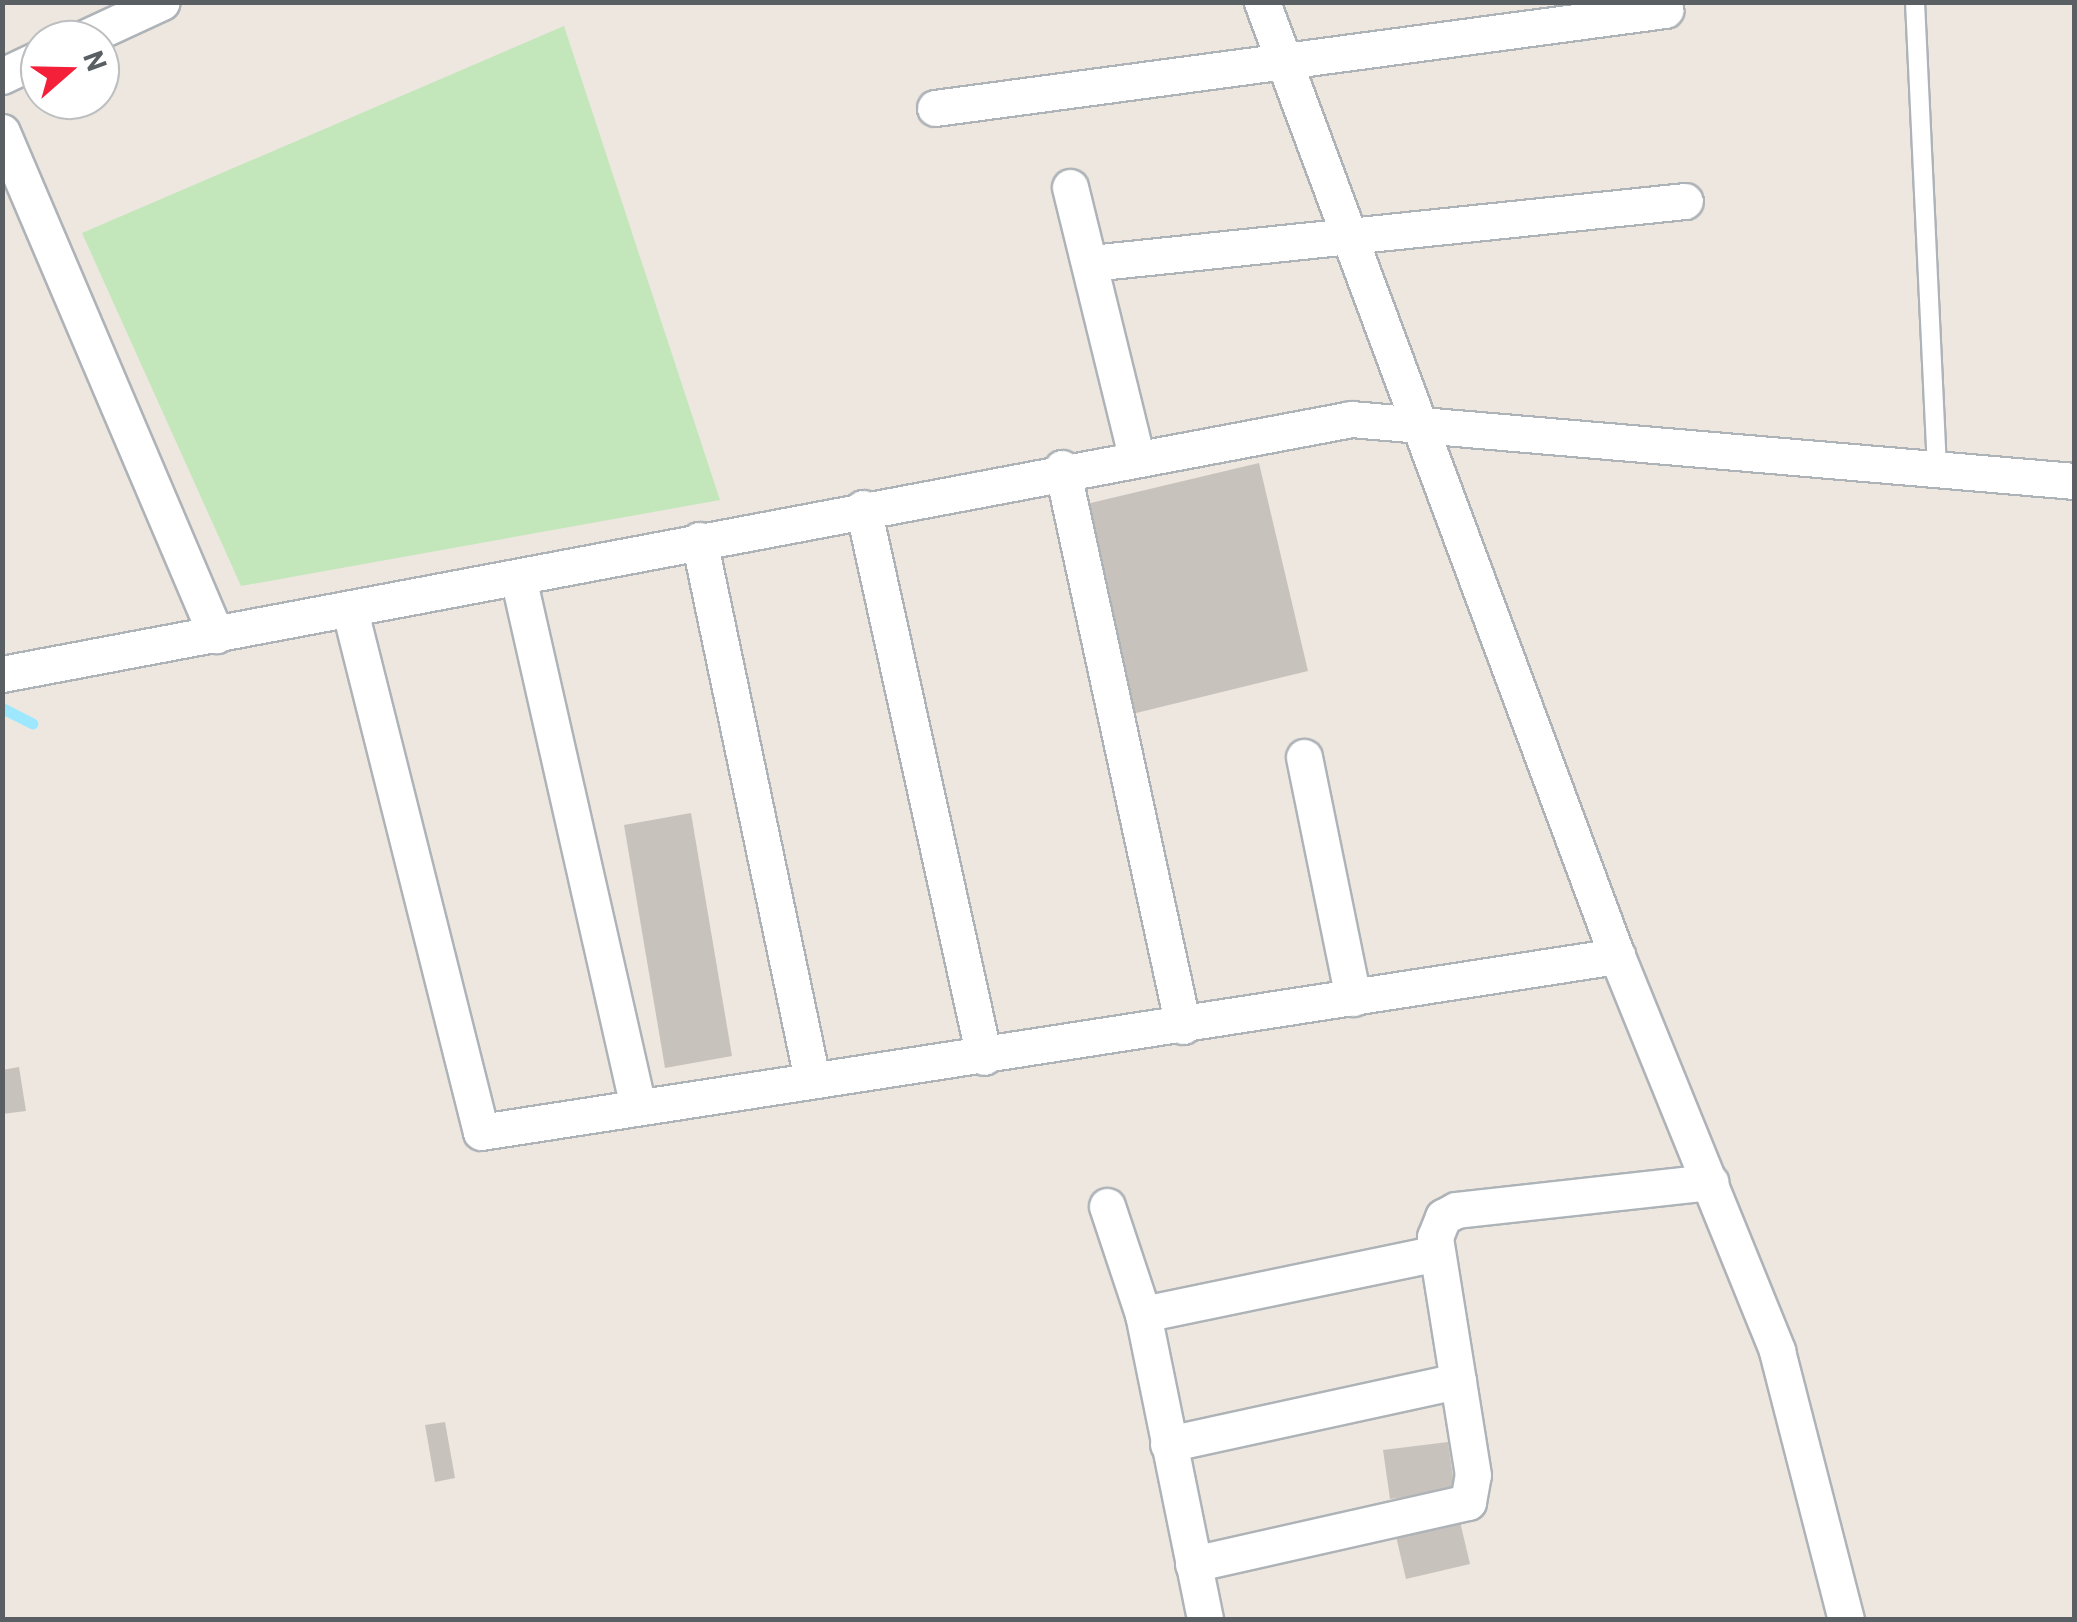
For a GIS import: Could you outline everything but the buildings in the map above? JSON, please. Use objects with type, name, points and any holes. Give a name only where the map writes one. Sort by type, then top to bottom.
[{"type":"street","points":[[120,21],[162,2]]},
{"type":"street","points":[[1262,2],[1417,428],[1617,956],[1777,1351],[1846,1620]]},
{"type":"street","points":[[935,108],[1280,58],[1665,10]]},
{"type":"street","points":[[2,132],[216,635]]},
{"type":"street","points":[[1070,187],[1136,456]]},
{"type":"street","points":[[1091,263],[1685,200]]},
{"type":"street","points":[[2,674],[350,611],[1062,468],[1350,418],[1417,428],[2074,481]]},
{"type":"street","points":[[1062,468],[1183,1026]]},
{"type":"street","points":[[863,508],[984,1057]]},
{"type":"street","points":[[699,540],[812,1079]]},
{"type":"street","points":[[518,577],[638,1107]]},
{"type":"street","points":[[350,611],[480,1132],[1617,956]]},
{"type":"street","points":[[1304,758],[1353,998]]},
{"type":"street","points":[[1193,1564],[1468,1502],[1473,1476],[1437,1253],[1436,1226],[1456,1210],[1710,1182]]},
{"type":"street","points":[[1106,1206],[1143,1314],[1205,1620]]},
{"type":"street","points":[[1143,1314],[1437,1253]]},
{"type":"street","points":[[1168,1444],[1458,1381]]},
{"type":"lane","points":[[1915,2],[1937,472]]},
{"type":"green space","points":[[564,26],[720,500],[241,586],[82,233]]},
{"type":"waterway","points":[[2,708],[32,723]]}]
